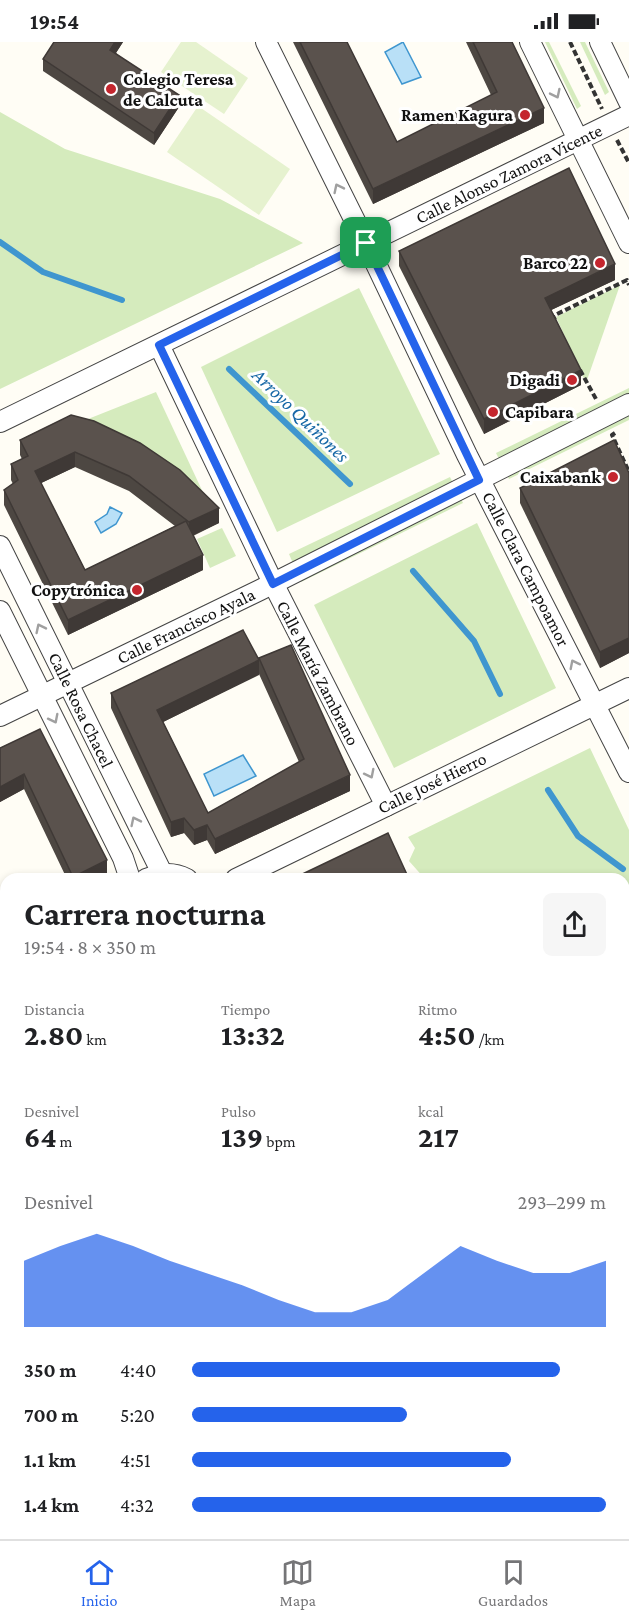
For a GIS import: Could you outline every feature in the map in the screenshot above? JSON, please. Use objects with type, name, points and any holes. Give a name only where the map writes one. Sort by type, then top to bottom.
[{"type":"street","name":"Calle Clara Campoamor","points":[[266,42],[366,243],[479,480],[629,772]]},
{"type":"street","points":[[530,42],[629,243]]},
{"type":"street","points":[[600,42],[629,102]]},
{"type":"street","name":"Calle Alonso Zamora Vicente","points":[[0,422],[629,115]]},
{"type":"street","name":"Calle María Zambrano","points":[[159,345],[273,584],[386,806]]},
{"type":"street","name":"Calle Francisco Ayala","points":[[0,716],[273,584],[629,404]]},
{"type":"street","name":"Calle Rosa Chacel","points":[[0,546],[68,683],[153,873]]},
{"type":"street","name":"Calle Rosa Chacel","points":[[0,610],[123,858],[128,873]]},
{"type":"street","name":"Calle José Hierro","points":[[248,873],[629,688]]},
{"type":"path","points":[[570,42],[629,163]]},
{"type":"path","points":[[558,326],[553,316],[627,280],[629,285]]},
{"type":"path","points":[[577,364],[595,400],[603,396]]},
{"type":"path","points":[[620,431],[612,435],[629,472]]},
{"type":"green space","points":[[181,42],[196,42],[248,78],[224,114],[161,72]]},
{"type":"green space","points":[[545,42],[549,42],[581,106],[577,109]]},
{"type":"green space","points":[[580,42],[585,42],[609,92],[605,95]]},
{"type":"green space","points":[[198,106],[290,169],[259,215],[167,152]]},
{"type":"green space","points":[[0,112],[65,149],[220,199],[303,243],[0,389]]},
{"type":"green space","points":[[620,285],[586,383],[556,317]]},
{"type":"green space","points":[[359,288],[440,454],[277,532],[201,367]]},
{"type":"green space","points":[[629,388],[629,420],[509,479],[496,453]]},
{"type":"green space","points":[[156,392],[207,501],[83,421]]},
{"type":"green space","points":[[450,477],[463,503],[301,582],[289,554]]},
{"type":"green space","points":[[477,523],[556,688],[394,768],[314,605]]},
{"type":"green space","points":[[222,528],[236,556],[210,568],[197,539]]},
{"type":"green space","points":[[590,748],[629,830],[629,873],[420,873],[409,861],[415,848],[408,837]]},
{"type":"water","points":[[403,42],[421,77],[402,84],[385,52]]},
{"type":"water","points":[[110,507],[122,513],[116,524],[101,533],[95,522],[107,514]]},
{"type":"water","points":[[243,755],[256,776],[214,796],[204,774]]},
{"type":"building","name":"Colegio Teresa de Calcuta","points":[[54,42],[115,42],[110,50],[179,95],[154,133],[43,59]]},
{"type":"building","points":[[300,42],[347,42],[397,142],[497,92],[473,42],[512,42],[544,108],[373,189]]},
{"type":"building","points":[[569,168],[615,264],[545,298],[581,370],[484,419],[399,251]]},
{"type":"building","points":[[71,415],[94,421],[140,443],[180,470],[219,508],[189,522],[129,476],[75,452],[35,471],[85,570],[186,521],[203,555],[68,620],[4,490],[18,480],[11,464],[28,456],[20,440]]},
{"type":"building","points":[[614,440],[629,473],[629,638],[600,652],[520,488]]},
{"type":"building","points":[[243,630],[259,660],[157,710],[208,813],[304,759],[259,658],[291,645],[350,775],[215,839],[207,825],[194,830],[184,818],[171,822],[111,693]]},
{"type":"building","points":[[40,729],[107,860],[81,873],[71,873],[24,774],[0,787],[0,748]]},
{"type":"building","points":[[388,833],[406,873],[305,873]]},
{"type":"waterway","name":"Arroyo Quiñones","points":[[0,242],[43,272],[122,300]]},
{"type":"waterway","name":"Arroyo Quiñones","points":[[229,369],[350,484]]},
{"type":"waterway","name":"Arroyo Quiñones","points":[[413,571],[474,641],[500,694]]},
{"type":"waterway","name":"Arroyo Quiñones","points":[[548,790],[578,836],[623,869]]},
{"type":"place","name":"Colegio Teresa de Calcuta","points":[[111,89]]},
{"type":"place","name":"Ramen Kagura","points":[[525,115]]},
{"type":"place","name":"Barco 22","points":[[600,263]]},
{"type":"place","name":"Digadi","points":[[572,380]]},
{"type":"place","name":"Capibara","points":[[493,412]]},
{"type":"place","name":"Caixabank","points":[[613,477]]},
{"type":"place","name":"Copytrónica","points":[[137,590]]},
{"type":"route","points":[[366,243],[479,480],[273,584],[159,345],[366,243]]}]
